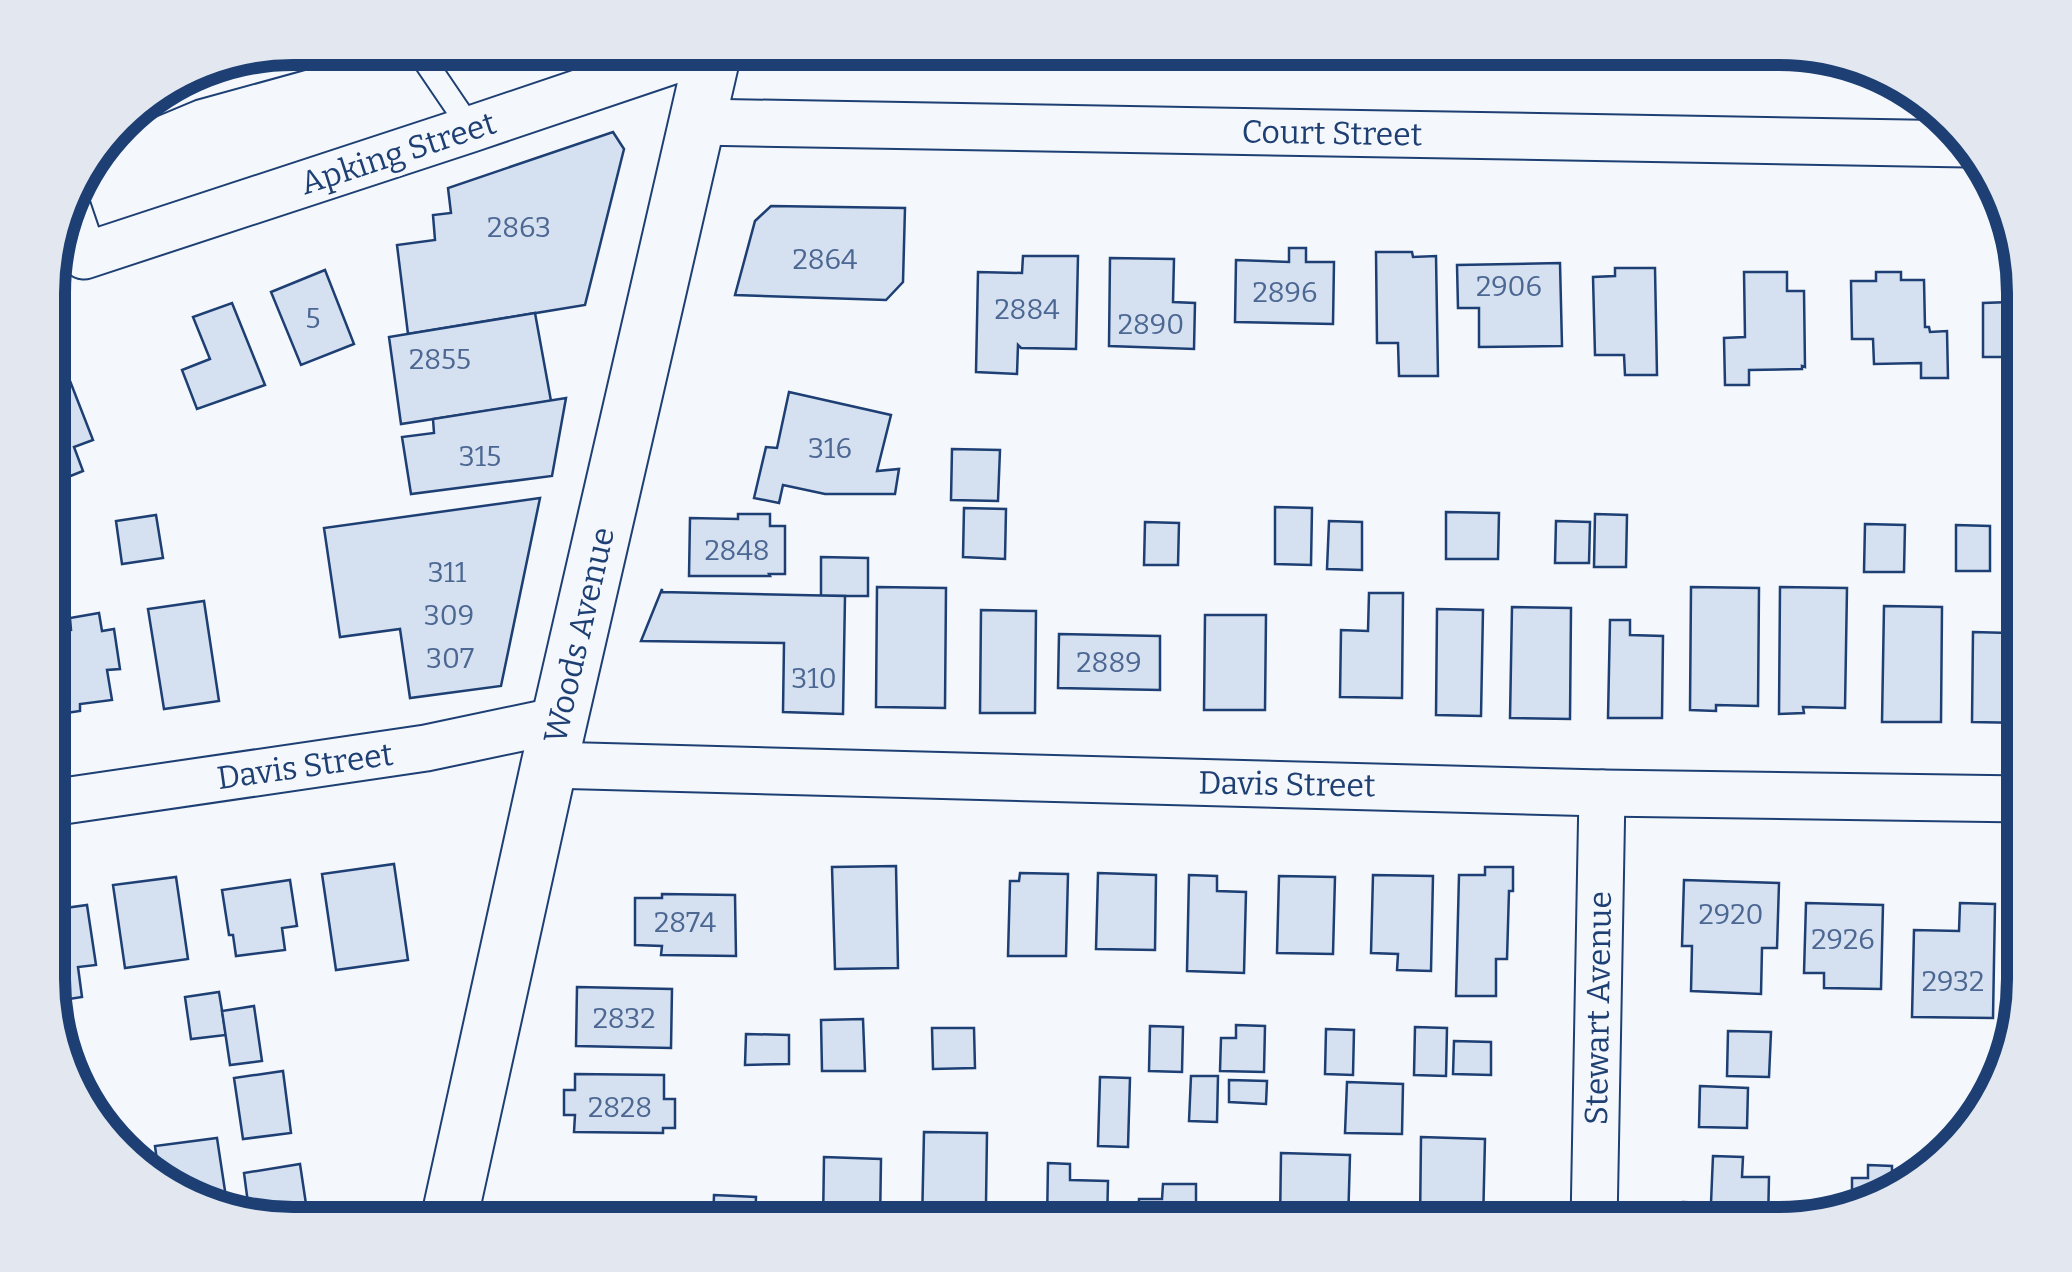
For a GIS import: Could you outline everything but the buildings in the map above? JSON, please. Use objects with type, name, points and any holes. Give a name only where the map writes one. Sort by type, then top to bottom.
[{"type":"street","name":"Apking Street","points":[[68,261],[661,65]]},
{"type":"street","name":"Woods Avenue","points":[[452,1207],[709,65]]},
{"type":"street","name":"Court Street","points":[[697,122],[1951,144]]},
{"type":"street","name":"Davis Street","points":[[65,802],[426,748],[554,742],[1602,792],[2007,799]]},
{"type":"street","name":"Stewart Avenue","points":[[1594,1207],[1602,792]]},
{"type":"lane","points":[[428,65],[471,129]]}]
